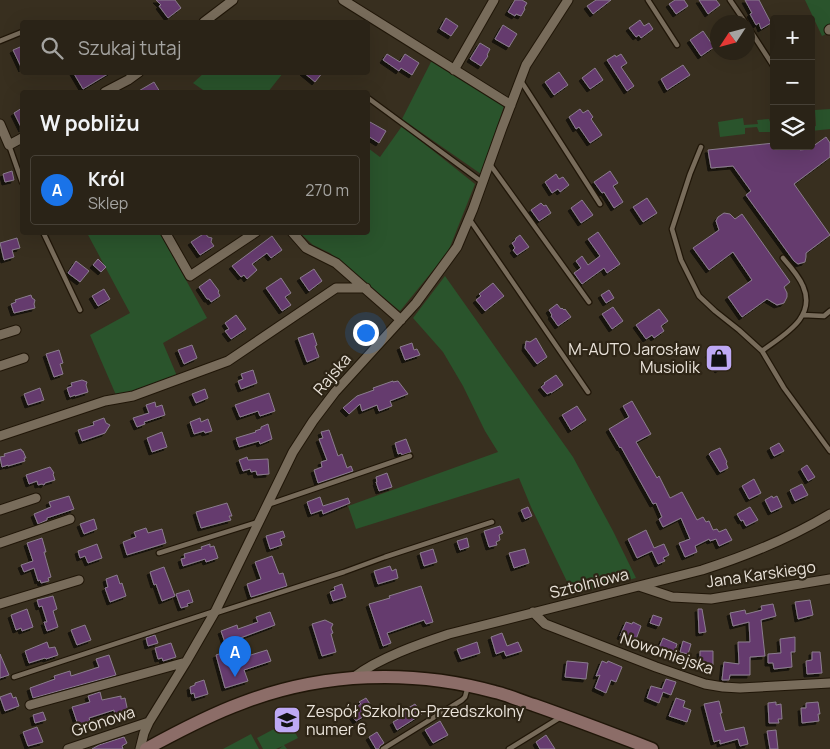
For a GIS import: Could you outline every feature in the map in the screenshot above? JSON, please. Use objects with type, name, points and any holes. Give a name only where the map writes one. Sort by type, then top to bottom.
[{"type":"street","points":[[207,20],[233,0]]},
{"type":"street","points":[[344,0],[511,105]]},
{"type":"street","points":[[454,70],[494,0]]},
{"type":"street","name":"Rajska","points":[[140,749],[149,722],[215,612],[293,452],[313,421],[341,385],[402,320],[457,247],[526,65],[568,0]]},
{"type":"street","points":[[109,90],[135,75]]},
{"type":"street","points":[[0,124],[9,145],[20,139]]},
{"type":"street","points":[[166,235],[190,276],[252,235]]},
{"type":"street","points":[[295,235],[306,248],[336,263],[402,320]]},
{"type":"street","points":[[0,436],[105,401],[133,396],[228,361],[336,288],[366,288]]},
{"type":"street","points":[[0,335],[16,330]]},
{"type":"street","points":[[0,366],[24,358]]},
{"type":"street","points":[[0,510],[36,498]]},
{"type":"street","name":"Sztolniowa","points":[[354,677],[372,665],[438,638],[702,570],[737,558],[799,531],[830,514]]},
{"type":"street","points":[[0,543],[70,519]]},
{"type":"street","name":"Jana Karskiego","points":[[638,586],[672,596],[711,599],[830,579]]},
{"type":"street","points":[[0,604],[79,580]]},
{"type":"street","name":"Nowomiejska","points":[[533,612],[545,624],[705,684],[740,688],[830,683]]},
{"type":"street","points":[[30,705],[186,662]]},
{"type":"street","points":[[146,749],[200,721],[243,702],[332,679],[354,677],[409,678],[468,685],[496,692],[652,749]]},
{"type":"street","name":"Gronowa","points":[[68,749],[149,722]]},
{"type":"lane","points":[[648,0],[677,44]]},
{"type":"lane","points":[[730,0],[740,15]]},
{"type":"lane","points":[[0,41],[20,33]]},
{"type":"lane","points":[[755,38],[770,61]]},
{"type":"lane","points":[[520,80],[600,204]]},
{"type":"lane","points":[[370,99],[482,182]]},
{"type":"lane","points":[[9,145],[20,176]]},
{"type":"lane","points":[[701,147],[672,228],[682,260],[699,296],[762,351],[784,388],[830,451]]},
{"type":"lane","points":[[489,163],[589,302]]},
{"type":"lane","points":[[469,219],[588,392]]},
{"type":"lane","points":[[44,235],[80,310]]},
{"type":"lane","points":[[762,351],[799,322],[807,308],[807,296],[803,284],[783,258]]},
{"type":"lane","points":[[803,315],[824,316],[830,312]]},
{"type":"lane","points":[[268,504],[410,456]]},
{"type":"lane","points":[[159,552],[260,521]]},
{"type":"lane","points":[[14,678],[344,572],[492,522]]},
{"type":"lane","points":[[383,749],[462,700],[465,697],[468,685]]},
{"type":"lane","points":[[509,749],[563,716]]},
{"type":"green space","points":[[805,0],[830,0],[830,25],[828,33],[822,36],[815,21],[815,15],[812,15]]},
{"type":"green space","points":[[433,58],[505,103],[481,174],[402,119]]},
{"type":"green space","points":[[202,75],[281,75],[270,90],[203,90],[193,83]]},
{"type":"green space","points":[[830,109],[830,129],[815,131],[815,110]]},
{"type":"green space","points":[[743,118],[744,125],[758,124],[757,120],[769,119],[770,132],[759,132],[757,127],[745,128],[745,134],[720,137],[718,122]]},
{"type":"green space","points":[[402,126],[475,184],[448,252],[400,311],[330,253],[313,245],[302,235],[370,235],[370,150],[380,157]]},
{"type":"green space","points":[[88,235],[161,235],[207,318],[163,343],[177,376],[128,394],[116,395],[90,335],[130,313]]},
{"type":"green space","points":[[445,276],[573,457],[636,578],[573,594],[519,478],[356,529],[348,506],[498,452],[443,352],[413,318]]},
{"type":"green space","points":[[289,721],[298,738],[284,745],[287,749],[279,749],[283,746],[276,749],[263,749],[257,738]]},
{"type":"green space","points":[[251,734],[259,749],[223,749]]},
{"type":"building","points":[[156,0],[175,0],[181,8],[168,18]]},
{"type":"building","points":[[515,0],[522,0],[527,3],[521,16],[516,14],[515,16],[508,12]]},
{"type":"building","points":[[596,0],[611,0],[593,14],[587,6]]},
{"type":"building","points":[[675,0],[684,0],[688,6],[676,14],[669,4]]},
{"type":"building","points":[[699,0],[716,0],[720,5],[708,14]]},
{"type":"building","points":[[745,0],[759,0],[770,24],[761,29],[759,23],[756,25],[755,15],[750,14],[752,13]]},
{"type":"building","points":[[446,18],[458,26],[451,36],[440,29]]},
{"type":"building","points":[[640,20],[644,26],[649,23],[653,29],[641,38],[639,35],[636,37],[629,28]]},
{"type":"building","points":[[503,25],[517,34],[509,47],[495,39]]},
{"type":"building","points":[[703,31],[710,41],[710,50],[701,56],[690,40]]},
{"type":"building","points":[[480,43],[490,49],[488,56],[481,66],[470,59]]},
{"type":"building","points":[[20,47],[20,65],[13,50]]},
{"type":"building","points":[[387,54],[400,62],[405,54],[419,63],[412,75],[401,68],[399,71],[383,60]]},
{"type":"building","points":[[621,54],[627,63],[621,67],[634,86],[627,91],[607,60]]},
{"type":"building","points":[[683,65],[690,75],[667,90],[661,79]]},
{"type":"building","points":[[595,68],[603,80],[590,89],[582,78]]},
{"type":"building","points":[[559,72],[568,85],[554,95],[545,82]]},
{"type":"building","points":[[75,75],[106,75],[83,89]]},
{"type":"building","points":[[307,75],[321,75],[315,82]]},
{"type":"building","points":[[154,82],[159,90],[140,90]]},
{"type":"building","points":[[20,109],[20,125],[14,113]]},
{"type":"building","points":[[580,109],[583,113],[588,110],[593,117],[591,119],[602,135],[590,143],[579,127],[576,129],[569,117]]},
{"type":"building","points":[[370,122],[386,131],[379,143],[370,137]]},
{"type":"building","points":[[826,137],[830,143],[830,157],[794,184],[830,235],[806,253],[805,262],[798,264],[746,195],[751,191],[733,166],[711,168],[708,150],[770,143],[770,150],[815,150],[815,145]]},
{"type":"building","points":[[12,171],[14,180],[5,182],[3,174]]},
{"type":"building","points":[[610,171],[618,183],[613,186],[623,202],[614,208],[604,192],[602,193],[594,182]]},
{"type":"building","points":[[556,174],[559,179],[563,177],[569,185],[560,192],[558,189],[552,193],[545,182]]},
{"type":"building","points":[[647,198],[657,213],[643,222],[633,207]]},
{"type":"building","points":[[582,200],[593,215],[581,223],[571,208]]},
{"type":"building","points":[[541,203],[544,206],[546,205],[551,213],[539,221],[531,210]]},
{"type":"building","points":[[724,213],[730,214],[735,219],[742,214],[790,282],[784,287],[787,297],[784,303],[777,305],[767,299],[742,317],[728,297],[752,280],[733,252],[709,270],[693,248],[719,230],[716,221]]},
{"type":"building","points":[[598,232],[620,264],[607,273],[604,268],[582,284],[574,273],[581,268],[576,261],[582,256],[588,265],[600,256],[588,239]]},
{"type":"building","points":[[202,235],[206,235],[212,238],[211,242],[214,246],[200,255],[191,242]]},
{"type":"building","points":[[520,235],[529,247],[517,255],[513,250],[515,248],[512,243]]},
{"type":"building","points":[[272,236],[282,250],[271,258],[267,253],[252,264],[257,270],[247,279],[244,275],[241,277],[232,266]]},
{"type":"building","points":[[17,238],[20,248],[12,250],[14,257],[4,260],[0,243]]},
{"type":"building","points":[[98,259],[106,267],[101,272],[93,265]]},
{"type":"building","points":[[76,261],[89,271],[80,282],[68,273]]},
{"type":"building","points":[[314,269],[322,281],[309,291],[300,278]]},
{"type":"building","points":[[281,278],[291,293],[285,297],[291,305],[282,311],[266,288]]},
{"type":"building","points":[[210,279],[219,291],[220,296],[211,302],[199,287]]},
{"type":"building","points":[[493,283],[504,296],[485,311],[476,300],[481,296],[479,294]]},
{"type":"building","points":[[104,289],[110,299],[98,306],[92,296]]},
{"type":"building","points":[[609,290],[614,298],[606,303],[601,295]]},
{"type":"building","points":[[31,295],[35,300],[35,308],[14,313],[11,304],[16,302],[15,300]]},
{"type":"building","points":[[557,304],[561,309],[565,309],[571,317],[558,326],[549,310]]},
{"type":"building","points":[[613,307],[623,321],[612,329],[602,314]]},
{"type":"building","points":[[659,309],[668,321],[661,326],[664,331],[654,338],[652,335],[646,339],[636,325]]},
{"type":"building","points":[[236,315],[246,329],[231,339],[225,331],[229,329],[225,323]]},
{"type":"building","points":[[313,333],[319,357],[307,362],[298,338]]},
{"type":"building","points":[[536,338],[547,357],[537,364],[525,348],[526,341],[530,342]]},
{"type":"building","points":[[412,343],[414,350],[417,349],[420,355],[405,360],[400,347]]},
{"type":"building","points":[[192,345],[197,358],[184,364],[178,350]]},
{"type":"building","name":"M-AUTO Jarosław Musiolik","points":[[720,346],[730,362],[718,370],[708,354]]},
{"type":"building","points":[[59,350],[63,363],[60,364],[63,374],[54,377],[46,354]]},
{"type":"building","points":[[253,370],[257,383],[241,389],[238,381],[243,379],[241,374]]},
{"type":"building","points":[[556,375],[563,385],[547,394],[541,387]]},
{"type":"building","points":[[82,380],[87,382],[88,392],[70,397],[67,388],[72,386],[71,383]]},
{"type":"building","points":[[393,381],[398,381],[408,394],[390,401],[392,406],[379,411],[377,405],[362,411],[360,404],[349,414],[343,408],[357,396]]},
{"type":"building","points":[[40,388],[44,400],[28,405],[24,394]]},
{"type":"building","points":[[205,389],[208,398],[196,403],[192,394]]},
{"type":"building","points":[[269,393],[275,411],[260,416],[258,411],[240,417],[235,405]]},
{"type":"building","points":[[632,401],[651,434],[636,442],[657,478],[659,476],[670,498],[682,492],[697,520],[703,517],[706,522],[709,521],[713,530],[717,529],[719,532],[726,529],[732,540],[719,546],[716,539],[710,541],[709,539],[695,546],[697,552],[685,557],[679,543],[690,539],[681,518],[663,527],[659,519],[662,517],[656,503],[653,504],[609,429],[629,417],[623,406]]},
{"type":"building","points":[[155,402],[156,407],[162,405],[165,415],[144,422],[145,424],[137,427],[133,418],[149,413],[146,405]]},
{"type":"building","points":[[577,406],[586,420],[571,430],[562,415]]},
{"type":"building","points":[[104,418],[106,423],[110,425],[105,433],[82,441],[78,430],[94,425],[93,422]]},
{"type":"building","points":[[200,418],[201,422],[208,419],[212,431],[194,434],[190,422]]},
{"type":"building","points":[[268,424],[272,439],[260,444],[259,441],[239,447],[236,438],[256,432]]},
{"type":"building","points":[[329,430],[338,456],[342,454],[347,468],[351,466],[353,471],[318,483],[314,470],[322,467],[321,462],[327,460],[319,439],[323,438],[321,432]]},
{"type":"building","points":[[162,432],[167,447],[152,452],[147,438]]},
{"type":"building","points":[[406,439],[411,452],[402,455],[401,453],[398,454],[395,443]]},
{"type":"building","points":[[779,443],[784,451],[774,456],[770,448]]},
{"type":"building","points":[[720,448],[728,468],[720,472],[709,454]]},
{"type":"building","points":[[21,449],[26,458],[24,458],[25,461],[2,467],[0,457]]},
{"type":"building","points":[[247,457],[248,460],[268,459],[269,474],[257,475],[256,471],[251,472],[250,469],[243,471],[239,460]]},
{"type":"building","points":[[807,465],[815,477],[808,481],[801,469]]},
{"type":"building","points":[[50,467],[54,473],[55,480],[44,485],[38,485],[37,481],[29,484],[26,475]]},
{"type":"building","points":[[387,473],[392,487],[379,491],[376,477]]},
{"type":"building","points":[[754,479],[761,493],[749,499],[742,486]]},
{"type":"building","points":[[802,484],[808,495],[795,501],[790,490]]},
{"type":"building","points":[[69,496],[74,509],[47,518],[47,520],[38,524],[34,514],[51,507],[49,502]]},
{"type":"building","points":[[772,496],[773,498],[777,496],[782,507],[771,512],[765,500]]},
{"type":"building","points":[[320,497],[323,506],[348,498],[350,503],[323,514],[322,510],[311,514],[307,502]]},
{"type":"building","points":[[227,503],[232,516],[229,516],[231,520],[201,528],[196,512]]},
{"type":"building","points":[[528,507],[532,516],[525,519],[521,510]]},
{"type":"building","points":[[750,507],[758,520],[746,526],[737,514]]},
{"type":"building","points":[[94,519],[97,529],[84,534],[80,524]]},
{"type":"building","points":[[500,526],[503,533],[499,535],[500,540],[496,542],[497,545],[489,547],[484,531]]},
{"type":"building","points":[[146,528],[148,533],[162,529],[166,543],[127,555],[123,542],[136,537],[134,532]]},
{"type":"building","points":[[646,530],[654,548],[664,544],[669,555],[663,558],[665,561],[658,564],[652,551],[637,558],[628,539]]},
{"type":"building","points":[[283,531],[285,537],[280,539],[282,545],[270,549],[266,536]]},
{"type":"building","points":[[42,538],[51,577],[48,578],[49,581],[41,583],[40,580],[38,581],[34,568],[24,572],[21,565],[33,561],[27,543]]},
{"type":"building","points":[[467,538],[469,547],[460,550],[457,541]]},
{"type":"building","points":[[97,544],[102,558],[88,563],[85,556],[80,558],[78,551]]},
{"type":"building","points":[[210,544],[210,547],[214,546],[218,558],[206,562],[205,559],[183,566],[181,559],[185,558],[184,554],[202,549],[201,547]]},
{"type":"building","points":[[433,549],[437,562],[424,566],[420,553]]},
{"type":"building","points":[[525,549],[529,563],[514,568],[509,553]]},
{"type":"building","points":[[272,556],[279,574],[283,573],[287,586],[251,597],[247,584],[261,579],[255,562]]},
{"type":"building","points":[[390,566],[392,571],[396,569],[398,578],[378,584],[374,571]]},
{"type":"building","points":[[164,567],[175,596],[162,601],[150,572]]},
{"type":"building","points":[[117,575],[126,596],[110,602],[105,588],[108,587],[106,579]]},
{"type":"building","points":[[342,584],[346,597],[333,601],[330,592],[335,590],[334,587]]},
{"type":"building","points":[[421,586],[433,622],[426,624],[424,620],[387,633],[391,643],[383,646],[369,604]]},
{"type":"building","points":[[189,590],[193,602],[181,608],[176,594]]},
{"type":"building","points":[[53,596],[57,609],[53,611],[58,627],[47,631],[44,622],[47,622],[42,606],[39,607],[37,600]]},
{"type":"building","points":[[810,600],[813,615],[798,619],[795,602]]},
{"type":"building","points":[[773,604],[776,616],[761,620],[765,656],[750,657],[750,675],[730,675],[729,680],[722,680],[724,662],[739,664],[738,642],[750,642],[749,622],[733,626],[730,613],[745,610],[746,614],[762,610],[761,606]]},
{"type":"building","points":[[27,609],[33,627],[22,631],[21,628],[16,630],[11,615]]},
{"type":"building","points":[[698,609],[702,609],[706,632],[699,633]]},
{"type":"building","points":[[270,612],[275,625],[235,640],[241,658],[267,650],[271,661],[244,670],[248,681],[225,688],[216,655],[228,651],[221,631],[237,625],[238,629],[258,622],[256,617]]},
{"type":"building","points":[[653,615],[662,618],[659,626],[650,623]]},
{"type":"building","points":[[325,620],[333,624],[331,628],[333,633],[331,634],[336,652],[322,656],[312,624]]},
{"type":"building","points":[[626,622],[632,624],[633,622],[641,626],[635,642],[620,636]]},
{"type":"building","points":[[85,625],[91,640],[77,645],[71,630]]},
{"type":"building","points":[[502,633],[507,646],[518,642],[522,651],[506,656],[504,651],[496,654],[491,637]]},
{"type":"building","points":[[155,635],[158,643],[148,646],[146,638]]},
{"type":"building","points":[[795,637],[795,652],[791,652],[792,667],[774,669],[773,663],[768,663],[768,654],[781,653],[780,639]]},
{"type":"building","points":[[663,638],[677,644],[674,653],[671,652],[670,655],[658,650]]},
{"type":"building","points":[[683,641],[691,644],[688,654],[680,652]]},
{"type":"building","points":[[47,642],[49,648],[55,647],[58,655],[29,663],[25,651]]},
{"type":"building","points":[[477,642],[480,653],[461,659],[457,649]]},
{"type":"building","points":[[171,643],[176,657],[163,661],[162,658],[158,659],[155,648]]},
{"type":"building","points":[[700,651],[713,651],[713,665],[700,665]]},
{"type":"building","points":[[812,652],[820,652],[822,673],[807,674],[806,661],[812,660]]},
{"type":"building","points":[[0,654],[9,675],[0,678]]},
{"type":"building","points":[[109,655],[116,675],[33,698],[30,688],[55,679],[54,676],[70,671],[71,676],[99,667],[96,659]]},
{"type":"building","points":[[567,661],[588,663],[586,679],[565,677]]},
{"type":"building","points":[[602,661],[607,663],[608,661],[622,667],[616,682],[611,680],[606,693],[595,688],[600,675],[596,676]]},
{"type":"building","points":[[666,679],[676,682],[671,695],[663,692],[659,703],[647,698],[651,686],[662,689]]},
{"type":"building","points":[[204,680],[208,694],[195,698],[194,693],[191,694],[190,687]]},
{"type":"building","points":[[100,692],[102,700],[121,696],[121,699],[125,698],[128,712],[115,715],[114,710],[89,718],[90,721],[78,725],[72,707],[90,702],[88,696]]},
{"type":"building","points":[[11,693],[13,698],[16,697],[19,706],[5,711],[0,697]]},
{"type":"building","points":[[366,698],[374,710],[356,721],[349,711],[361,704],[359,702]]},
{"type":"building","points":[[676,698],[685,701],[683,707],[691,710],[687,722],[669,716]]},
{"type":"building","points":[[719,701],[725,731],[744,727],[748,744],[740,746],[738,739],[720,744],[720,740],[714,742],[704,704]]},
{"type":"building","points":[[776,702],[776,705],[781,704],[782,719],[778,719],[779,723],[769,723],[768,703]]},
{"type":"building","points":[[818,702],[819,721],[802,723],[801,708],[806,708],[806,703]]},
{"type":"building","points":[[415,704],[422,714],[397,730],[393,722],[405,714],[403,711]]},
{"type":"building","points":[[43,712],[46,720],[35,723],[33,715]]},
{"type":"building","points":[[440,721],[448,735],[433,743],[425,730]]},
{"type":"building","points":[[37,727],[43,742],[28,746],[23,732]]},
{"type":"building","points":[[776,730],[778,749],[770,749],[767,731]]},
{"type":"building","points":[[377,732],[384,743],[379,749],[376,749],[369,737]]},
{"type":"building","points":[[546,735],[555,749],[540,749],[536,742]]},
{"type":"building","points":[[124,737],[127,743],[122,746],[123,749],[92,749],[99,745]]},
{"type":"place","name":"M-AUTO Jarosław Musiolik","points":[[719,358]]},
{"type":"place","name":"Król","points":[[235,677]]},
{"type":"place","name":"Zespół Szkolno-Przedszkolny numer 6","points":[[287,720]]}]
